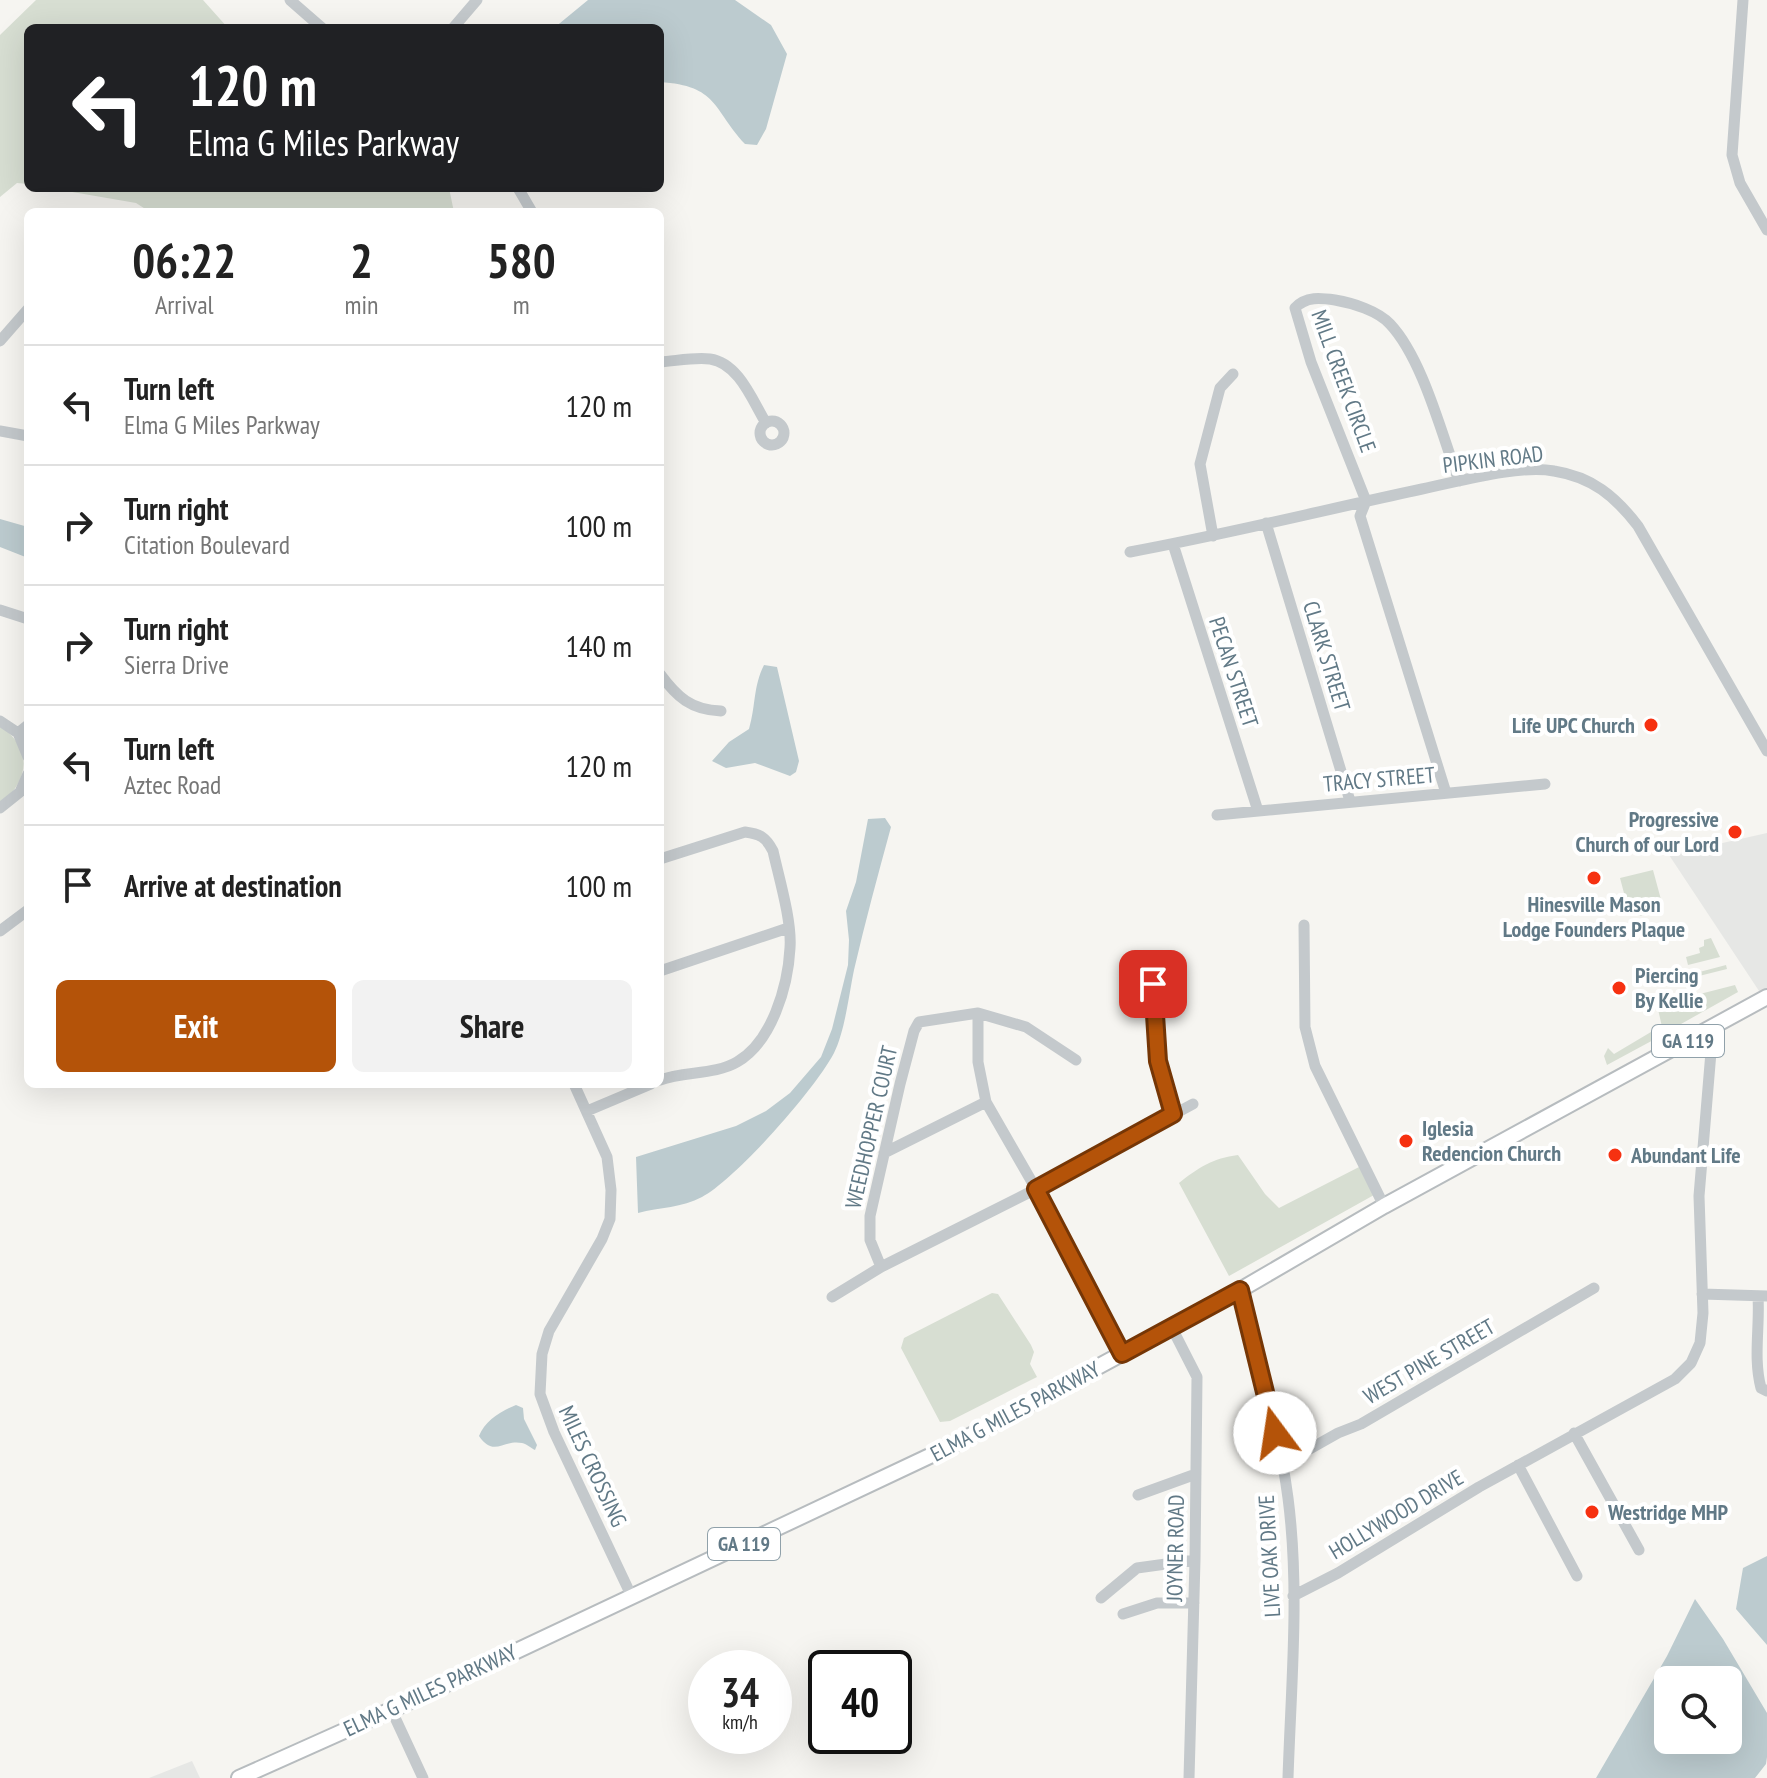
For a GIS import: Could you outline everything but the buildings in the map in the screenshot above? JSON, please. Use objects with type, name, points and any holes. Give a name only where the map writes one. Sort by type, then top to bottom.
[{"type":"main road","name":"ELMA G MILES PARKWAY","points":[[239,1778],[945,1449],[1240,1290],[1384,1206],[1767,997]]},
{"type":"street","points":[[290,0],[317,24]]},
{"type":"street","points":[[456,24],[477,0]]},
{"type":"street","points":[[1743,0],[1732,155],[1740,183],[1764,214],[1767,230]]},
{"type":"street","name":"MILL CREEK CIRCLE","points":[[1366,501],[1305,345],[1295,308],[1307,299],[1341,301],[1389,323],[1416,364],[1459,481]]},
{"type":"street","points":[[0,341],[24,314]]},
{"type":"street","points":[[664,362],[714,359],[723,364],[735,372],[766,423]]},
{"type":"street","points":[[1213,536],[1200,464],[1220,388],[1233,374]]},
{"type":"street","points":[[0,431],[24,435]]},
{"type":"street","name":"PIPKIN ROAD","points":[[1130,552],[1459,481],[1531,469],[1573,475],[1597,486],[1618,501],[1638,526],[1767,751]]},
{"type":"street","points":[[1366,501],[1360,516],[1446,793]]},
{"type":"street","name":"CLARK STREET","points":[[1266,523],[1350,801]]},
{"type":"street","name":"PECAN STREET","points":[[1173,544],[1258,811]]},
{"type":"street","points":[[0,610],[24,618]]},
{"type":"street","points":[[664,682],[687,703],[704,710],[721,711]]},
{"type":"street","points":[[0,721],[18,733],[24,747]]},
{"type":"street","points":[[18,733],[24,728]]},
{"type":"street","points":[[0,808],[20,792],[24,783]]},
{"type":"street","name":"TRACY STREET","points":[[1217,815],[1545,784]]},
{"type":"street","points":[[664,858],[745,832],[758,833],[768,841],[773,851],[790,948],[782,991],[772,1019],[752,1051],[737,1062],[721,1068],[664,1079]]},
{"type":"street","points":[[0,931],[24,913]]},
{"type":"street","points":[[1304,925],[1305,1027],[1315,1066],[1384,1206]]},
{"type":"street","points":[[664,970],[788,928]]},
{"type":"street","points":[[1160,967],[1153,984],[1158,1061],[1173,1114]]},
{"type":"street","points":[[978,1013],[979,1077],[986,1102],[1036,1189],[1122,1354]]},
{"type":"street","name":"WEEDHOPPER COURT","points":[[881,1267],[870,1240],[869,1228],[900,1084],[919,1022],[978,1013],[1026,1027],[1076,1060]]},
{"type":"street","name":"HOLLYWOOD DRIVE","points":[[1293,1596],[1338,1573],[1574,1433],[1675,1379],[1691,1363],[1700,1343],[1699,1196],[1702,1130],[1713,1028]]},
{"type":"street","name":"MILES CROSSING","points":[[576,1088],[607,1157],[611,1174],[610,1219],[598,1247],[549,1331],[542,1354],[540,1394],[554,1432],[631,1595]]},
{"type":"street","points":[[587,1111],[642,1088]]},
{"type":"street","points":[[884,1153],[986,1102]]},
{"type":"street","points":[[832,1297],[881,1267],[1036,1189],[1193,1104]]},
{"type":"street","name":"WEST PINE STREET","points":[[1283,1464],[1338,1433],[1361,1424],[1594,1288]]},
{"type":"street","name":"LIVE OAK DRIVE","points":[[1240,1290],[1283,1464],[1289,1511],[1293,1596],[1288,1778]]},
{"type":"street","points":[[1702,1294],[1762,1296],[1756,1369],[1761,1388],[1767,1391]]},
{"type":"street","name":"JOYNER ROAD","points":[[1171,1326],[1197,1377],[1189,1778]]},
{"type":"street","points":[[1574,1433],[1639,1550]]},
{"type":"street","points":[[1518,1465],[1577,1576]]},
{"type":"street","points":[[1138,1495],[1196,1474]]},
{"type":"street","points":[[1101,1598],[1137,1568],[1195,1560]]},
{"type":"street","points":[[1123,1614],[1157,1603],[1194,1603]]},
{"type":"street","points":[[391,1709],[423,1778]]},
{"type":"shaded area","points":[[36,0],[203,0],[224,24],[24,24],[24,184],[17,183],[0,197],[0,35]]},
{"type":"shaded area","points":[[588,0],[735,0],[771,25],[787,54],[766,129],[757,145],[745,144],[704,94],[693,88],[664,82],[664,24],[559,24]]},
{"type":"shaded area","points":[[72,192],[450,192],[453,208],[144,208],[136,203]]},
{"type":"shaded area","points":[[0,519],[24,526],[24,556],[0,547]]},
{"type":"shaded area","points":[[764,665],[777,667],[799,761],[796,772],[790,776],[755,763],[726,768],[712,761],[729,742],[749,729]]},
{"type":"shaded area","points":[[0,725],[18,745],[24,765],[17,785],[0,805]]},
{"type":"shaded area","points":[[885,818],[891,827],[858,952],[844,1023],[838,1044],[825,1068],[774,1131],[717,1187],[687,1203],[638,1213],[636,1157],[736,1126],[766,1111],[790,1093],[821,1057],[832,1029],[848,965],[846,911],[856,882],[868,819]]},
{"type":"shaded area","points":[[1767,833],[1767,1003],[1669,855]]},
{"type":"shaded area","points":[[1653,870],[1663,907],[1638,916],[1629,912],[1620,878]]},
{"type":"shaded area","points":[[1711,938],[1720,957],[1688,965],[1686,957],[1700,953],[1699,948],[1704,946],[1704,940]]},
{"type":"shaded area","points":[[1726,965],[1727,969],[1655,987],[1654,984]]},
{"type":"shaded area","points":[[1735,985],[1738,992],[1665,1033],[1663,1031],[1657,1005]]},
{"type":"shaded area","points":[[1656,1029],[1657,1038],[1607,1065],[1604,1056],[1608,1048],[1614,1054]]},
{"type":"shaded area","points":[[1238,1155],[1265,1194],[1279,1208],[1361,1166],[1374,1195],[1229,1276],[1179,1183],[1206,1164]]},
{"type":"shaded area","points":[[992,1293],[998,1294],[1031,1345],[1034,1352],[1030,1364],[1037,1377],[950,1421],[940,1422],[901,1348],[904,1338]]},
{"type":"shaded area","points":[[516,1405],[523,1408],[524,1419],[537,1445],[535,1450],[515,1442],[489,1446],[479,1436],[485,1426],[499,1413]]},
{"type":"shaded area","points":[[1767,1556],[1767,1645],[1736,1609],[1743,1568]]},
{"type":"shaded area","points":[[1695,1599],[1739,1666],[1661,1666]]},
{"type":"shaded area","points":[[1742,1671],[1767,1713],[1766,1764],[1755,1778],[1596,1778],[1654,1678],[1654,1754],[1742,1754]]},
{"type":"shaded area","points":[[192,1761],[200,1778],[149,1778]]},
{"type":"place","name":"Life UPC Church","points":[[1651,725]]},
{"type":"place","name":"Progressive Church of our Lord","points":[[1735,832]]},
{"type":"place","name":"Hinesville Mason Lodge Founders Plaque","points":[[1594,878]]},
{"type":"place","name":"Piercing By Kellie","points":[[1619,988]]},
{"type":"place","name":"Iglesia Redencion Church","points":[[1406,1141]]},
{"type":"place","name":"Abundant Life","points":[[1615,1155]]},
{"type":"place","name":"Westridge MHP","points":[[1592,1512]]},
{"type":"route","points":[[1153,984],[1158,1061],[1173,1114],[1036,1189],[1122,1354],[1240,1290],[1275,1433]]}]
